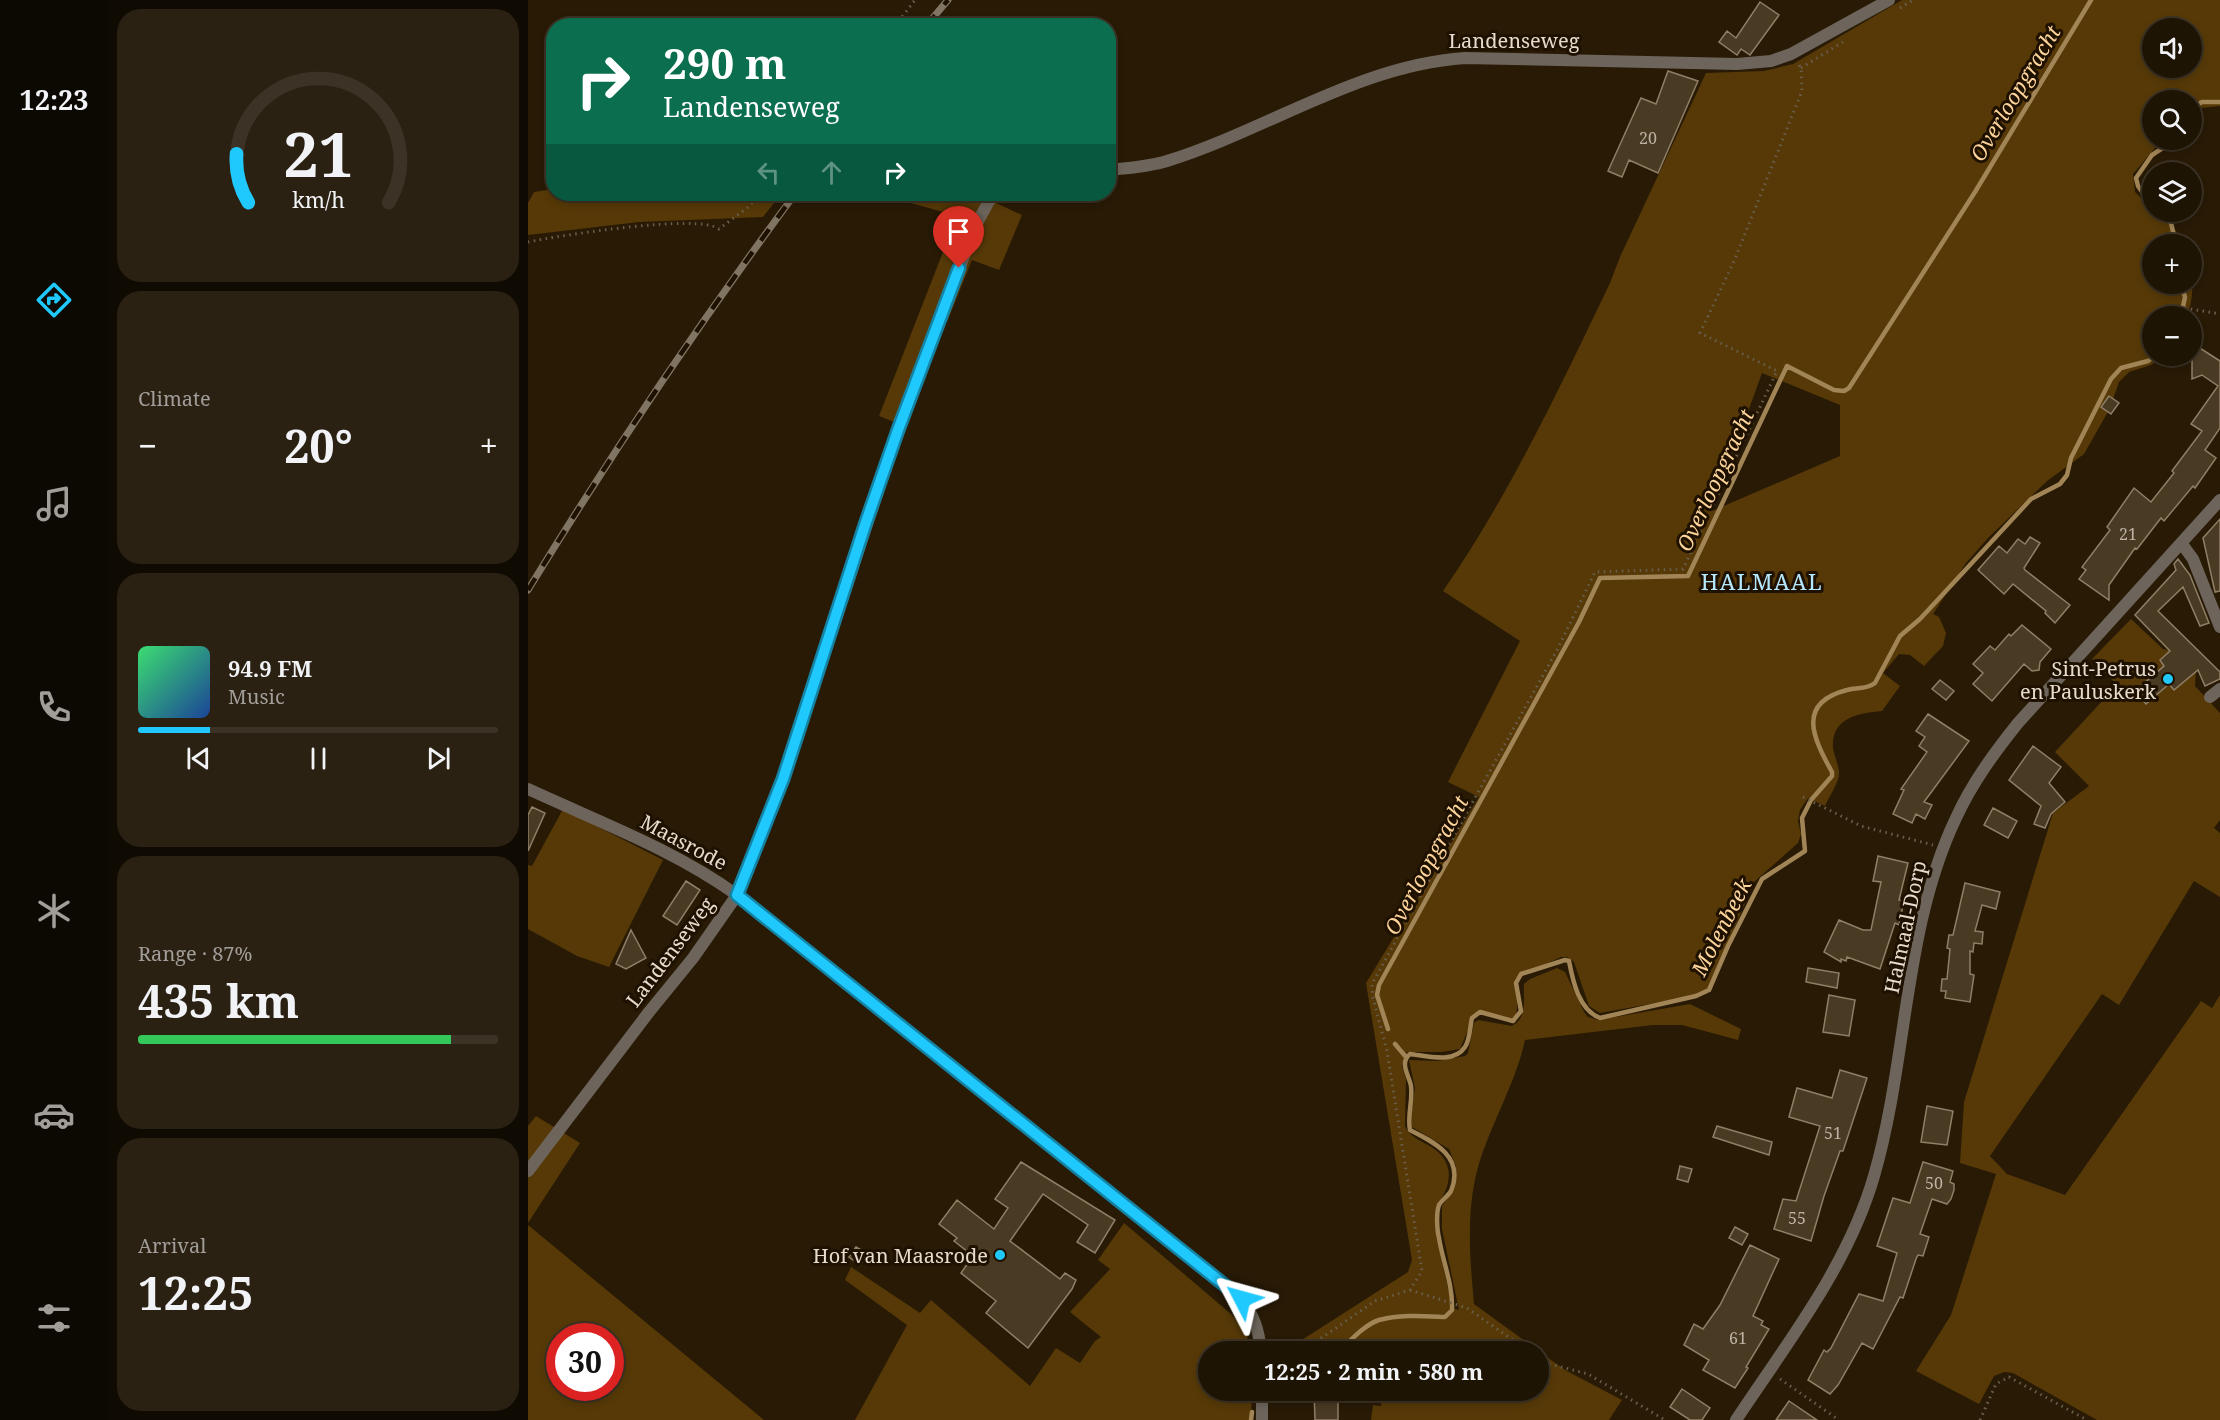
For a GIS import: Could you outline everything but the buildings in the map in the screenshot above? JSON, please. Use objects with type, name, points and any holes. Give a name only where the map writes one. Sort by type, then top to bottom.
[{"type":"street","name":"Landenseweg","points":[[1116,169],[1139,167],[1175,158],[1363,81],[1407,66],[1439,59],[1465,58],[1737,64],[1772,61],[1791,54],[1889,0]]},
{"type":"street","name":"Landenseweg","points":[[528,1171],[693,958],[737,895],[783,779],[898,430],[975,227],[988,201]]},
{"type":"street","name":"Halmaal-Dorp","points":[[1736,1420],[1838,1261],[1874,1178],[1886,1133],[1924,915],[1944,848],[1970,789],[2018,723],[2220,500]]},
{"type":"street","points":[[2181,544],[2193,558],[2220,627]]},
{"type":"street","name":"Maasrode","points":[[528,789],[672,854],[708,874],[737,895],[1242,1299],[1253,1315],[1259,1330],[1260,1341]]},
{"type":"street","points":[[1262,1401],[1262,1420]]},
{"type":"path","points":[[901,18],[915,0]]},
{"type":"path","points":[[1410,1290],[1422,1271],[1387,1051],[1373,998],[1372,984],[1557,650],[1595,572],[1683,569],[1778,371],[1700,333],[1735,259],[1802,91],[1801,68]]},
{"type":"path","points":[[528,242],[565,234],[660,225],[704,224],[719,230],[754,201]]},
{"type":"path","points":[[2202,311],[2220,314]]},
{"type":"path","points":[[1805,798],[1861,826],[1944,848]]},
{"type":"path","points":[[1317,1341],[1375,1301],[1410,1290],[1467,1308],[1514,1341]]},
{"type":"path","points":[[1549,1364],[1588,1374],[1665,1420]]},
{"type":"path","points":[[1768,1371],[1839,1420]]},
{"type":"path","points":[[1980,1420],[1996,1384],[2009,1377],[2087,1420]]},
{"type":"shaded area","points":[[1902,0],[2220,0],[2220,106],[2202,108],[2202,90],[2142,90],[2142,150],[2153,150],[2133,174],[2135,192],[2142,199],[2142,222],[2166,222],[2178,234],[2142,234],[2142,294],[2192,294],[2190,306],[2142,306],[2142,366],[2148,366],[2129,372],[2119,382],[2110,408],[2084,454],[2047,481],[1988,538],[1966,563],[1933,614],[1939,617],[1946,633],[1943,646],[1924,666],[1910,655],[1899,654],[1883,673],[1900,686],[1882,711],[1855,716],[1841,724],[1836,730],[1833,748],[1839,775],[1834,789],[1825,806],[1808,798],[1800,810],[1798,821],[1801,834],[1798,843],[1754,882],[1708,990],[1695,996],[1600,1013],[1589,1006],[1574,962],[1567,957],[1561,957],[1518,977],[1517,1009],[1514,1020],[1475,1013],[1460,1049],[1442,1052],[1407,1052],[1402,1066],[1406,1079],[1405,1126],[1408,1132],[1443,1157],[1448,1169],[1448,1185],[1437,1206],[1436,1217],[1452,1308],[1459,1310],[1442,1229],[1442,1206],[1454,1189],[1457,1176],[1456,1166],[1449,1149],[1412,1127],[1411,1116],[1415,1088],[1409,1060],[1437,1061],[1465,1056],[1468,1053],[1474,1023],[1478,1020],[1512,1026],[1523,1013],[1524,984],[1530,979],[1557,968],[1565,972],[1588,1017],[1598,1020],[1690,1004],[1741,1029],[1738,1040],[1682,1025],[1653,1025],[1525,1040],[1515,1074],[1477,1171],[1471,1204],[1470,1254],[1474,1304],[1525,1341],[1300,1341],[1408,1272],[1412,1260],[1366,983],[1479,797],[1448,782],[1520,641],[1443,591],[1512,479],[1610,283],[1706,73],[1764,71],[1793,64]],"holes":[[[1762,373],[1840,405],[1840,456],[1712,511]]]},
{"type":"shaded area","points":[[546,190],[546,201],[776,201],[763,217],[639,222],[528,235],[528,203],[534,192]]},
{"type":"shaded area","points":[[904,201],[994,201],[1022,215],[999,270],[972,260],[947,322],[933,317],[894,422],[879,416],[957,216]]},
{"type":"shaded area","points":[[2131,619],[2163,649],[2189,655],[2196,669],[2195,686],[2220,713],[2220,820],[2214,828],[2220,833],[2220,897],[2194,881],[2119,1005],[2102,994],[1990,1156],[2007,1174],[2065,1195],[2201,1001],[2212,1008],[2220,995],[2220,1420],[2097,1420],[2013,1373],[2004,1372],[1994,1376],[1979,1404],[1916,1371],[1951,1315],[1996,1174],[1960,1163],[1964,1102],[2053,813],[2089,786],[2055,752],[2117,685],[2092,659]]},
{"type":"shaded area","points":[[563,809],[663,860],[609,967],[577,956],[528,929],[528,865],[532,866]]},
{"type":"shaded area","points":[[536,1116],[580,1143],[528,1223],[528,1126]]},
{"type":"shaded area","points":[[1124,1223],[1231,1314],[1246,1331],[1248,1341],[1198,1341],[1198,1401],[1252,1401],[1251,1420],[855,1420],[907,1325],[845,1280],[851,1267],[920,1313],[931,1300],[1030,1386],[1056,1348],[1080,1363],[1095,1341],[1101,1337],[1070,1312],[1110,1269],[1098,1260]]},
{"type":"shaded area","points":[[528,1225],[764,1420],[528,1420]]},
{"type":"shaded area","points":[[1549,1358],[1565,1370],[1622,1400],[1609,1420],[1371,1420],[1373,1405],[1381,1406],[1381,1401],[1549,1401]]},
{"type":"waterway","name":"Overloopgracht","points":[[1388,1029],[1377,995],[1379,985],[1579,622],[1600,578],[1688,576],[1787,366],[1834,390],[1844,391],[1849,388],[1975,192],[2091,0]]},
{"type":"waterway","name":"Molenbeek","points":[[2202,102],[2220,102]]},
{"type":"waterway","name":"Molenbeek","points":[[2147,162],[2160,150]]},
{"type":"waterway","name":"Molenbeek","points":[[2142,169],[2136,178],[2142,192]]},
{"type":"waterway","name":"Molenbeek","points":[[2170,222],[2174,234]]},
{"type":"waterway","name":"Molenbeek","points":[[2183,306],[2184,294]]},
{"type":"waterway","name":"Molenbeek","points":[[1350,1341],[1363,1329],[1379,1320],[1404,1316],[1445,1317],[1452,1310],[1451,1291],[1438,1235],[1437,1217],[1439,1205],[1451,1191],[1454,1169],[1445,1152],[1410,1130],[1411,1086],[1405,1065],[1410,1054],[1432,1057],[1454,1056],[1465,1047],[1472,1018],[1480,1012],[1513,1021],[1521,1011],[1516,983],[1521,974],[1565,960],[1569,961],[1575,986],[1582,1002],[1587,1009],[1600,1018],[1696,996],[1709,990],[1728,946],[1762,879],[1805,851],[1802,818],[1811,800],[1832,776],[1815,735],[1813,723],[1820,704],[1831,696],[1847,690],[1868,687],[1875,683],[1900,636],[1920,619],[2031,499],[2060,484],[2067,475],[2071,458],[2111,379],[2121,368],[2142,363]]},
{"type":"waterway","name":"Overloopgracht","points":[[1395,1044],[1406,1057]]},
{"type":"waterway","name":"Molenbeek","points":[[1251,1420],[1252,1412]]},
{"type":"railway","points":[[933,18],[948,0]]},
{"type":"railway","points":[[528,590],[657,389],[790,201]]},
{"type":"place","name":"Sint-Petrus en Pauluskerk","points":[[2168,679]]},
{"type":"place","name":"Hof van Maasrode","points":[[1000,1255]]},
{"type":"district","name":"HALMAAL","points":[[1762,581]]},
{"type":"route","points":[[959,268],[898,430],[858,545],[783,779],[737,895],[1242,1299]]}]
